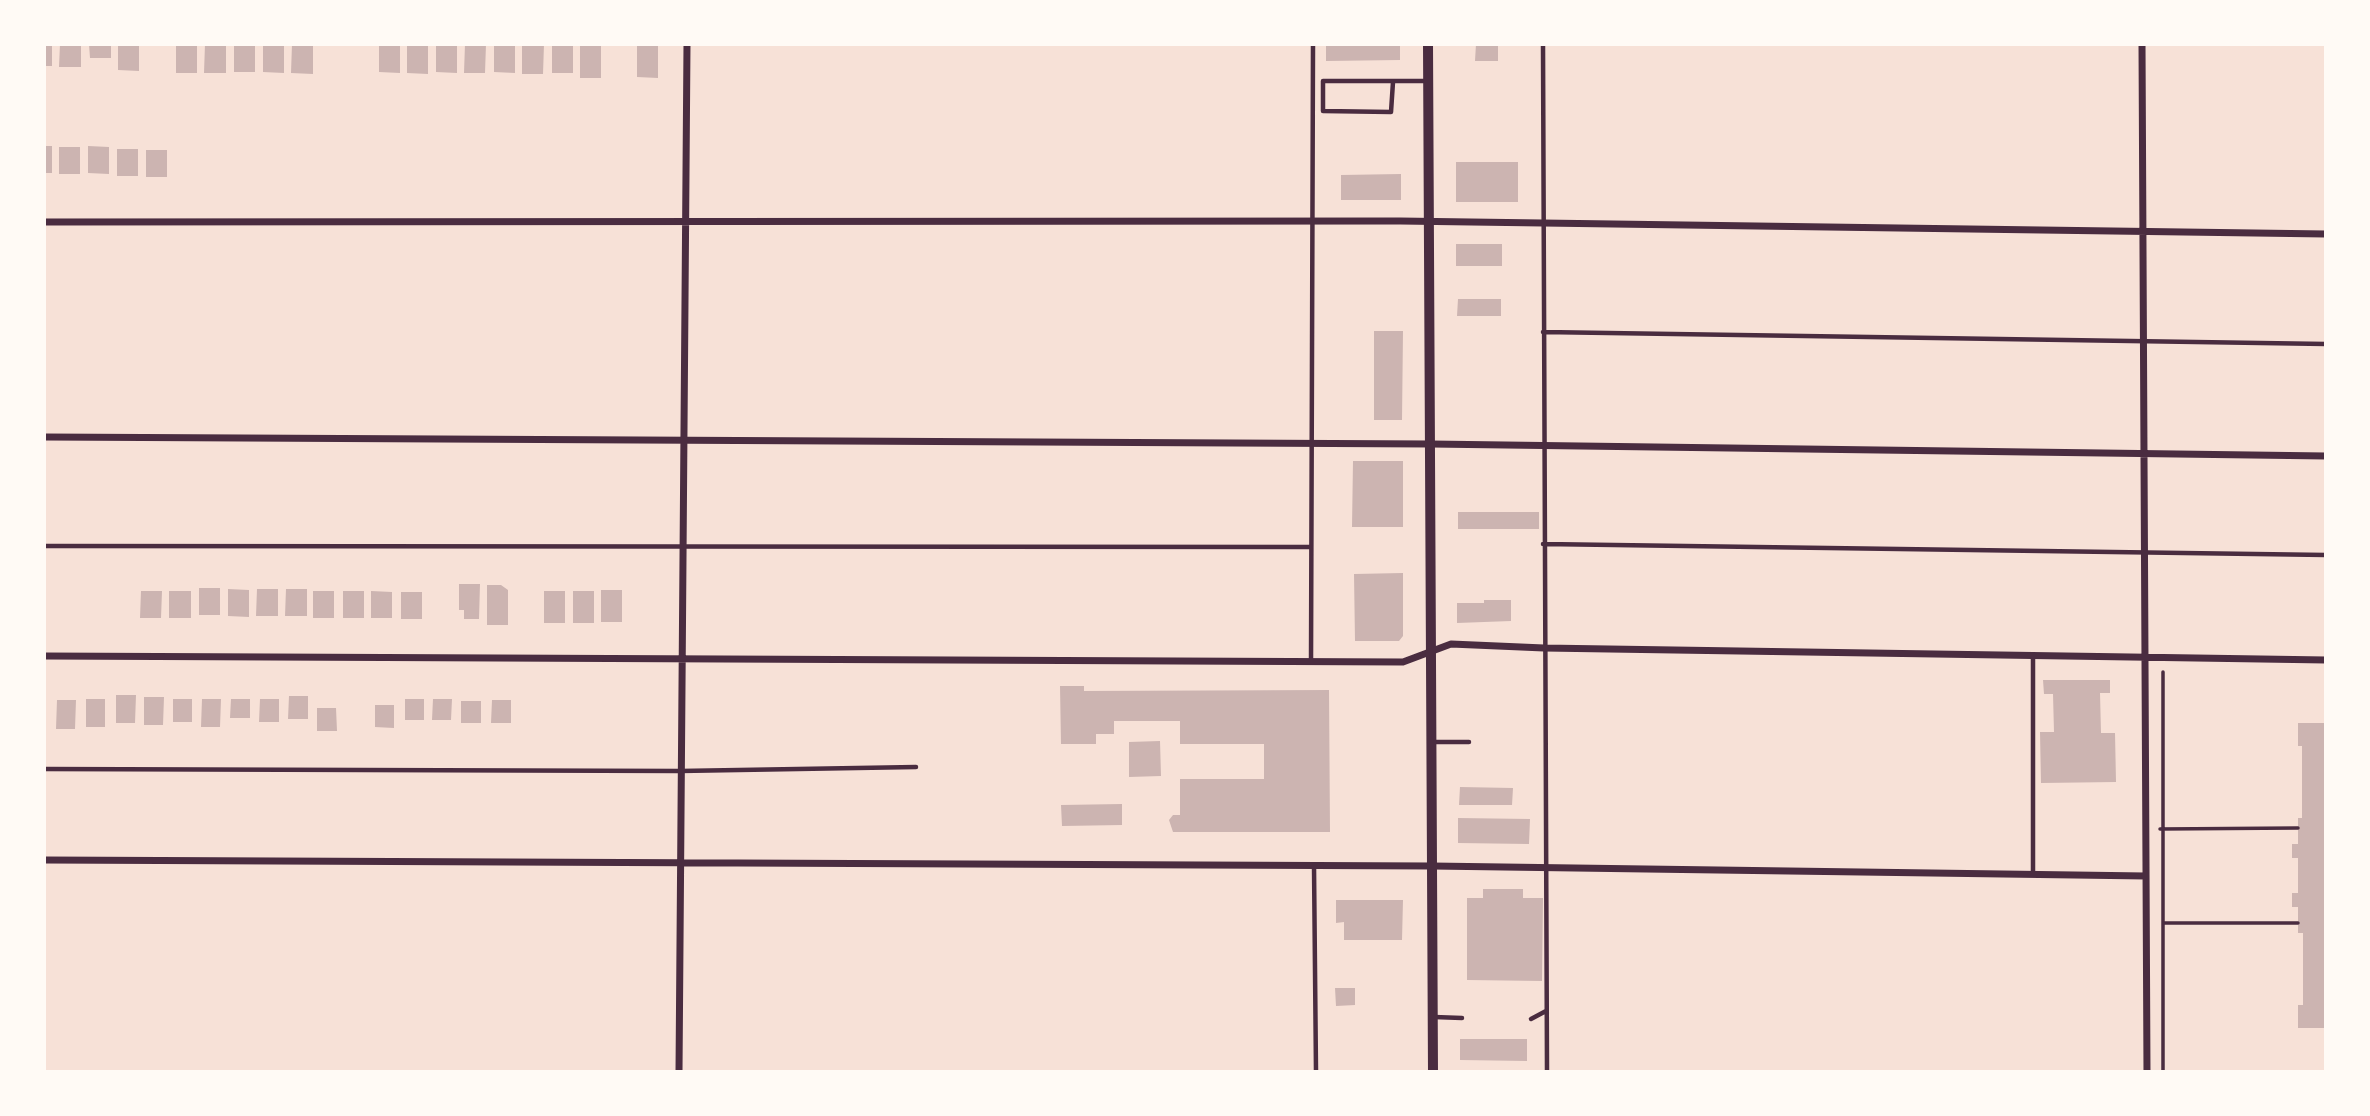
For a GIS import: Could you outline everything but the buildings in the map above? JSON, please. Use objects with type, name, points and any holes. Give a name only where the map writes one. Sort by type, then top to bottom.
[{"type":"street","points":[[679,1072],[687,44]]},
{"type":"street","points":[[1428,44],[1433,1072]]},
{"type":"street","points":[[2142,44],[2147,1072]]},
{"type":"street","points":[[44,222],[1428,222],[2326,234]]},
{"type":"street","points":[[44,437],[1431,444],[2326,456]]},
{"type":"street","points":[[44,656],[681,661],[1403,662],[1431,654],[1451,644],[1544,648],[2326,660]]},
{"type":"street","points":[[44,860],[1432,866],[2146,876]]},
{"type":"lane","points":[[1311,662],[1315,223],[1313,44]]},
{"type":"lane","points":[[1543,44],[1547,1072]]},
{"type":"lane","points":[[1393,82],[1391,112],[1323,111],[1324,81],[1429,81]]},
{"type":"lane","points":[[1543,332],[2326,344]]},
{"type":"lane","points":[[1544,544],[2326,555]]},
{"type":"lane","points":[[44,546],[1311,547]]},
{"type":"lane","points":[[2033,655],[2033,874]]},
{"type":"lane","points":[[1432,742],[1469,742]]},
{"type":"lane","points":[[44,769],[680,771],[916,768]]},
{"type":"lane","points":[[1314,866],[1316,1072]]},
{"type":"lane","points":[[1531,1019],[1546,1011]]},
{"type":"lane","points":[[1433,1017],[1462,1018]]},
{"type":"path","points":[[2164,1072],[2161,671],[2175,672]]},
{"type":"path","points":[[2146,829],[2298,828]]},
{"type":"path","points":[[2163,923],[2298,923]]}]
